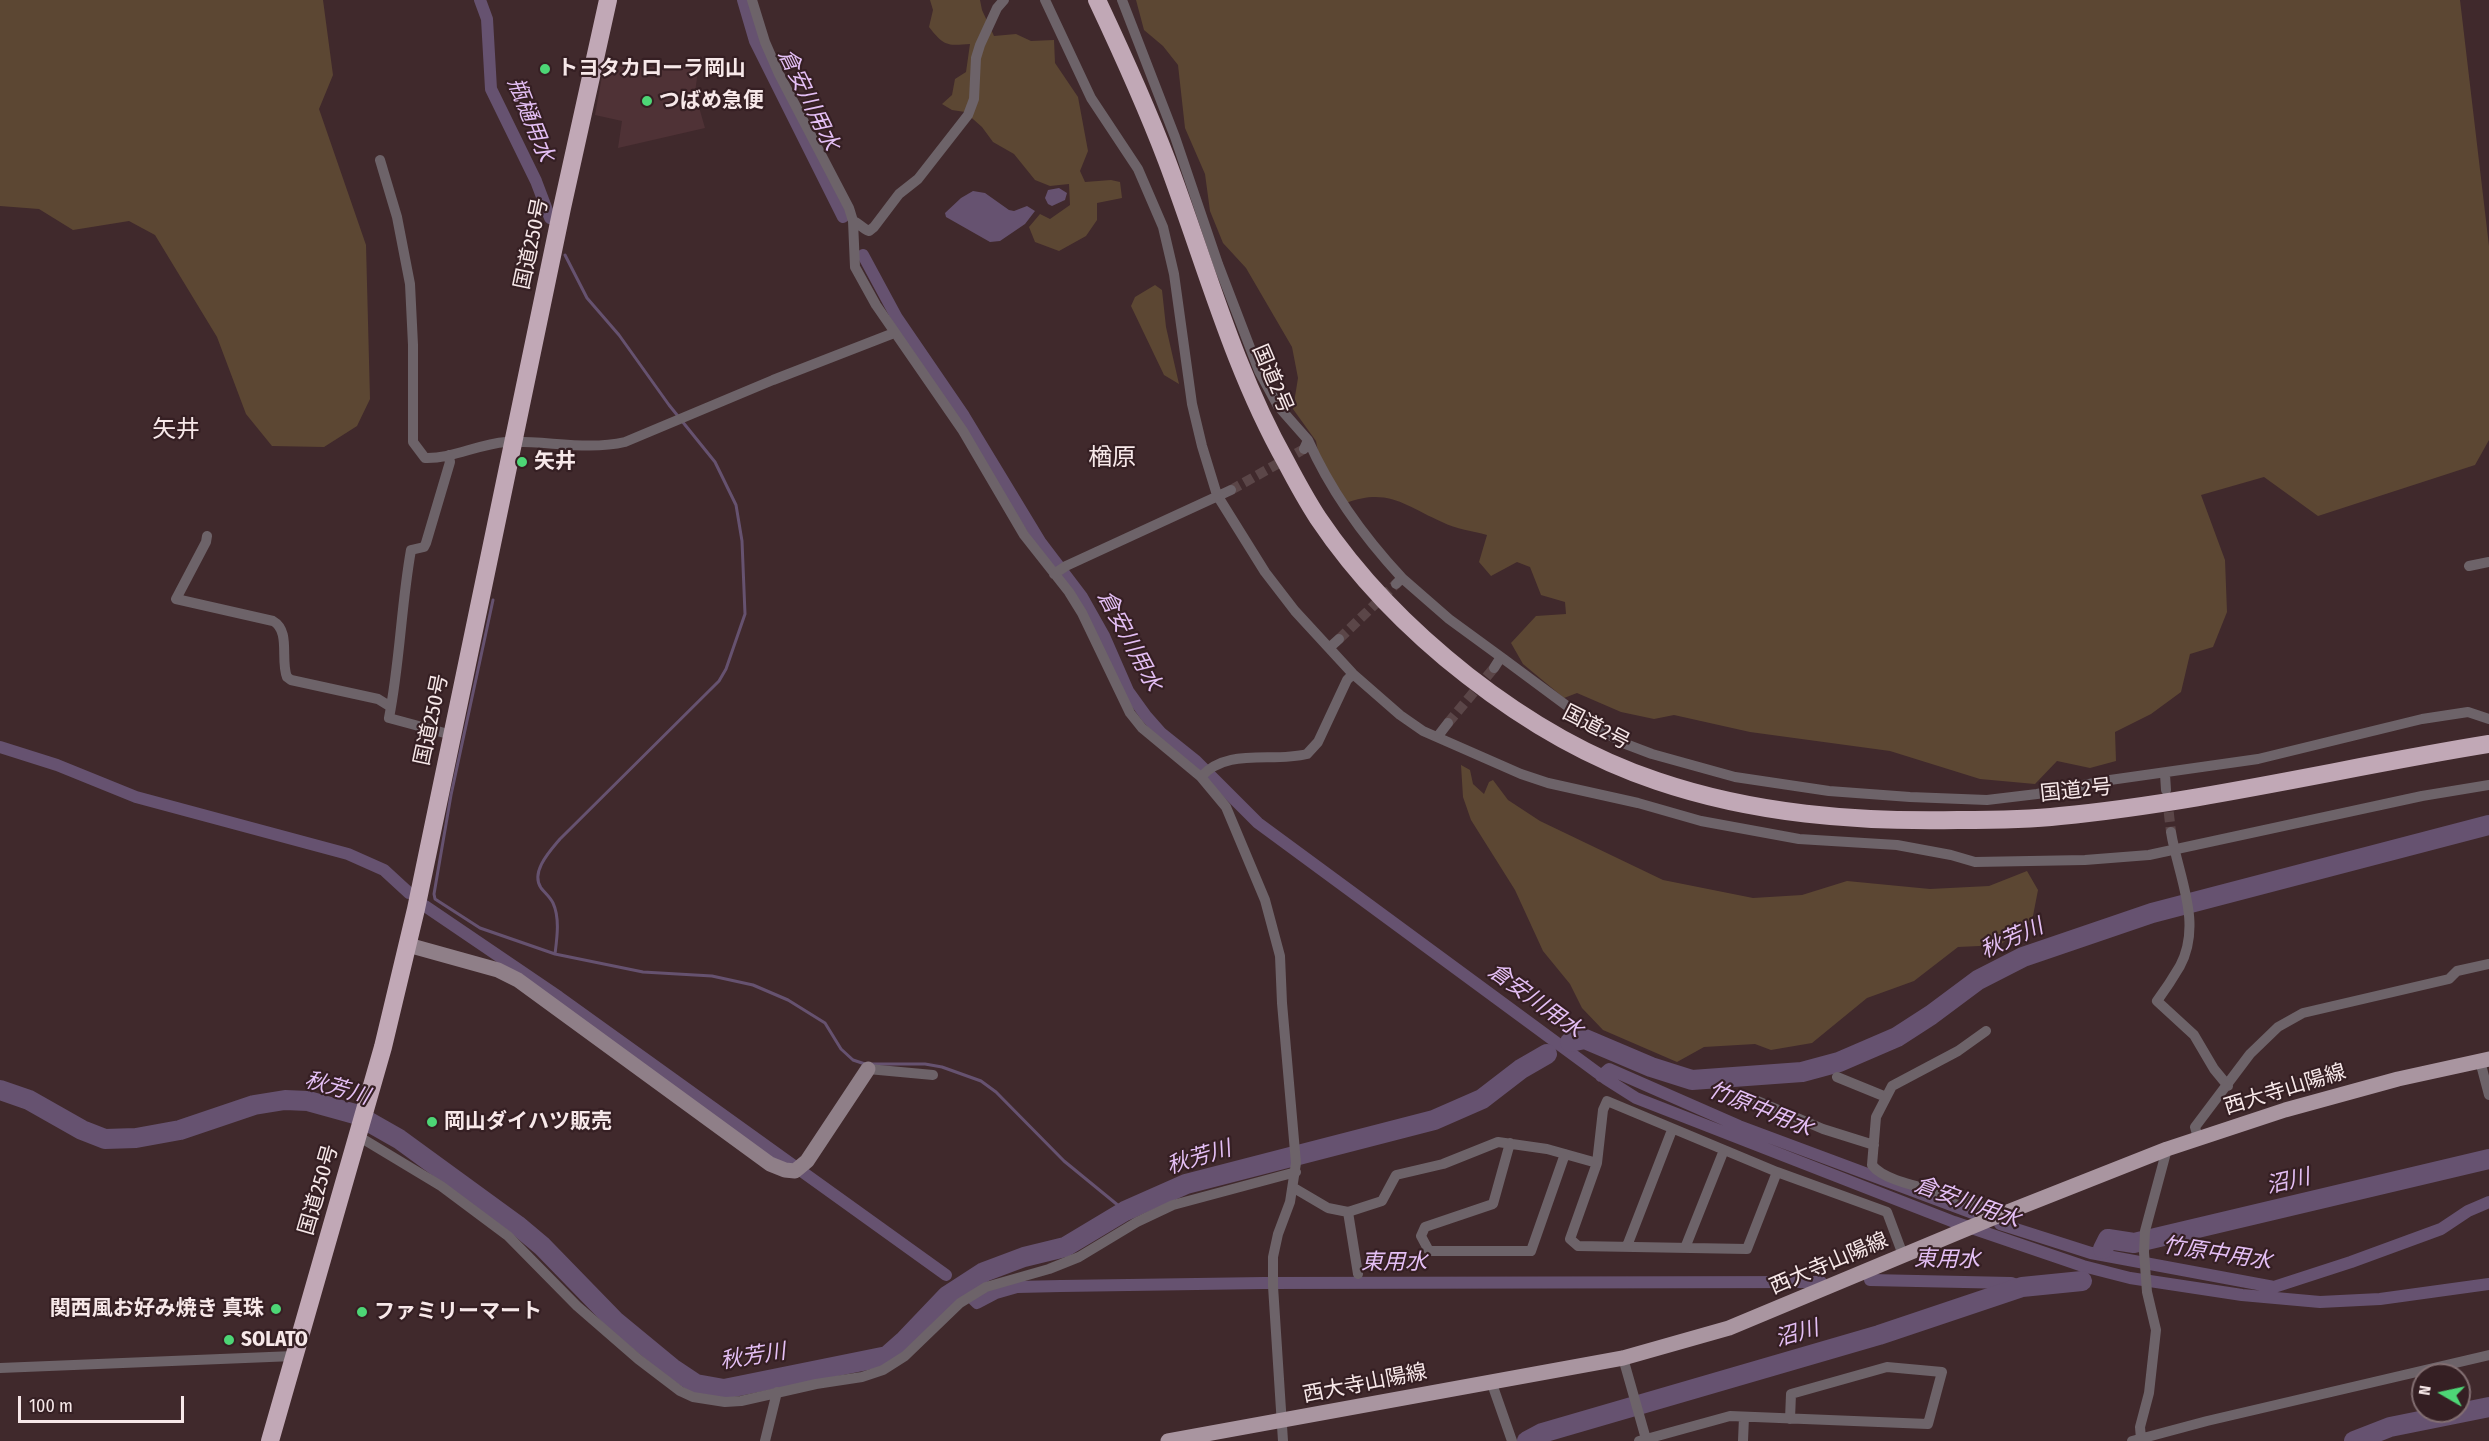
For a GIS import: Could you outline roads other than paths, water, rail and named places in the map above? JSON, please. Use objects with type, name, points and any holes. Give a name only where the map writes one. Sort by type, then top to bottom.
[{"type":"highway","name":"国道250号","points":[[270,1441],[359,1133],[408,945],[608,0]]},
{"type":"highway","name":"国道2号","points":[[1097,0],[1133,76],[1163,151],[1253,398],[1283,458],[1318,518],[1352,564],[1392,608],[1438,651],[1483,688],[1534,722],[1592,754],[1654,780],[1720,799],[1775,810],[1838,818],[1909,821],[2055,817],[2137,807],[2489,744]]},
{"type":"highway","points":[[280,1441],[285,1422],[284,1391]]},
{"type":"main road","name":"西大寺山陽線","points":[[1168,1441],[1623,1358],[1729,1328],[1990,1219],[2198,1138],[2285,1110],[2398,1079],[2485,1060]]},
{"type":"street","points":[[752,0],[765,42],[779,74],[849,208],[853,221],[855,267],[894,333],[963,431],[1024,535],[1059,570],[1130,712],[1142,728],[1204,773],[1234,822],[1265,900],[1276,935],[1282,971],[1283,1014],[1296,1145],[1294,1188],[1278,1234],[1272,1282],[1283,1441]]},
{"type":"street","points":[[853,221],[865,230],[869,231],[874,228],[899,194],[918,179],[968,115],[974,99],[976,58],[980,45],[997,8],[1004,0]]},
{"type":"street","points":[[1045,0],[1091,98],[1138,169],[1163,227],[1173,266],[1192,404],[1217,495],[1265,572],[1295,611],[1353,674],[1400,715],[1424,731],[1521,774],[1548,783],[1638,803],[1701,821],[1799,839],[1897,845],[1952,855],[1975,862],[2004,863],[2149,855],[2422,796],[2489,785]]},
{"type":"street","points":[[1122,0],[1260,371],[1278,406],[1306,445],[1354,521],[1399,581],[1594,726],[1623,743],[1672,760],[1735,777],[1829,791],[1988,800],[2258,759],[2422,719],[2468,712],[2489,719]]},
{"type":"street","points":[[380,160],[397,217],[412,300],[413,442],[425,458],[442,458],[466,449],[513,442],[615,445],[894,333]]},
{"type":"street","points":[[449,455],[450,462],[426,543],[424,547],[411,550],[404,588],[399,660],[389,718],[452,735]]},
{"type":"street","points":[[1059,570],[1231,490]]},
{"type":"street","points":[[207,536],[176,599],[273,621],[283,631],[284,666],[287,677],[291,680],[378,699],[391,706]]},
{"type":"street","points":[[2469,566],[2489,562]]},
{"type":"street","points":[[1329,648],[1339,639]]},
{"type":"street","points":[[1494,668],[1501,657]]},
{"type":"street","points":[[1204,773],[1225,760],[1307,754],[1318,742],[1347,680],[1353,674]]},
{"type":"street","points":[[1438,736],[1448,723]]},
{"type":"street","points":[[2165,774],[2166,790]]},
{"type":"street","points":[[2171,832],[2191,917],[2189,940],[2181,964],[2157,1001],[2194,1035],[2214,1069],[2228,1086]]},
{"type":"street","points":[[408,945],[498,970],[518,980],[770,1164],[785,1170],[795,1171],[807,1161],[868,1069],[933,1075]]},
{"type":"street","points":[[2198,1138],[2195,1127],[2250,1054],[2278,1027],[2303,1013],[2449,979],[2457,971],[2489,964]]},
{"type":"street","points":[[1986,1031],[1958,1052],[1892,1086],[1876,1117],[1872,1165],[1877,1171],[1911,1184],[1985,1208],[1990,1219]]},
{"type":"street","points":[[2485,1060],[2489,1095]]},
{"type":"street","points":[[1837,1077],[1886,1097]]},
{"type":"street","points":[[1753,1099],[1823,1129],[1874,1145]]},
{"type":"street","points":[[1777,1172],[1747,1250],[1578,1246],[1570,1239],[1597,1163],[1603,1110],[1607,1101],[1777,1172],[1887,1212],[1903,1255]]},
{"type":"street","points":[[1627,1246],[1672,1130]]},
{"type":"street","points":[[359,1133],[441,1186],[508,1236],[577,1306],[638,1359],[680,1391],[693,1397],[725,1402],[741,1401],[882,1371],[905,1356],[960,1303],[986,1287],[1049,1269],[1079,1257],[1137,1222],[1173,1205],[1296,1167]]},
{"type":"street","points":[[1294,1188],[1328,1208],[1348,1212],[1382,1201],[1396,1176],[1443,1164],[1498,1142],[1565,1154],[1597,1163]]},
{"type":"street","points":[[1510,1143],[1493,1204],[1425,1227],[1421,1236],[1428,1251],[1531,1251],[1565,1154]]},
{"type":"street","points":[[2168,1149],[2145,1231],[2147,1292],[2156,1330],[2149,1393],[2137,1440],[2207,1421],[2489,1355]]},
{"type":"street","points":[[1686,1248],[1724,1150]]},
{"type":"street","points":[[1348,1212],[1358,1274]]},
{"type":"street","points":[[0,1368],[294,1356]]},
{"type":"street","points":[[1623,1358],[1642,1440],[1730,1416],[1790,1419],[1928,1424],[1942,1372],[1887,1367],[1791,1394],[1790,1419]]},
{"type":"street","points":[[1491,1382],[1512,1441]]},
{"type":"street","points":[[765,1441],[777,1392]]},
{"type":"street","points":[[1743,1441],[1744,1417]]},
{"type":"waterway","name":"瓶樋用水","points":[[480,0],[487,19],[491,89],[536,181],[550,218]]},
{"type":"waterway","name":"倉安川用水","points":[[743,0],[755,41],[843,217]]},
{"type":"waterway","points":[[555,954],[557,915],[552,901],[538,882],[543,862],[560,839],[719,681],[726,669],[745,614],[742,541],[736,505],[715,462],[669,405],[619,335],[587,298],[565,255]]},
{"type":"waterway","name":"倉安川用水","points":[[863,255],[897,318],[964,416],[1041,543],[1082,597],[1104,636],[1128,691],[1161,733],[1196,761],[1258,823],[1606,1079],[1636,1098],[1954,1222],[2083,1266],[2130,1278],[2242,1295],[2320,1302],[2380,1299],[2489,1284]]},
{"type":"waterway","points":[[493,600],[451,795],[435,899],[480,928],[555,954],[643,972],[712,976],[753,985],[788,1000],[825,1023],[841,1049],[853,1060],[865,1064]]},
{"type":"waterway","points":[[0,747],[57,765],[136,797],[348,854],[384,870],[409,893]]},
{"type":"waterway","name":"秋芳川","points":[[1570,1042],[1585,1039],[1651,1067],[1692,1080],[1802,1072],[1839,1062],[1897,1037],[1978,980],[2023,957],[2152,913],[2489,825]]},
{"type":"waterway","points":[[425,906],[559,997],[946,1275]]},
{"type":"waterway","name":"秋芳川","points":[[0,1090],[29,1100],[82,1130],[105,1139],[136,1138],[180,1130],[254,1105],[285,1100],[308,1101],[355,1114],[399,1139],[517,1225],[542,1246],[615,1321],[672,1368],[696,1384],[724,1389],[887,1356],[947,1296],[984,1272],[1024,1257],[1065,1247],[1125,1211],[1186,1184],[1434,1120],[1482,1099],[1521,1069],[1547,1054]]},
{"type":"waterway","points":[[872,1064],[925,1064],[942,1067],[981,1081],[996,1092],[1064,1161],[1125,1211]]},
{"type":"waterway","name":"竹原中用水","points":[[1601,1076],[1609,1069],[1739,1126],[1975,1214]]},
{"type":"waterway","name":"沼川","points":[[2103,1249],[2108,1239],[2134,1243],[2489,1159]]},
{"type":"waterway","name":"竹原中用水","points":[[2000,1224],[2091,1253],[2274,1287],[2441,1229],[2468,1211],[2489,1202]]},
{"type":"waterway","name":"東用水","points":[[1870,1280],[2011,1283],[2022,1287]]},
{"type":"waterway","name":"沼川","points":[[1527,1441],[1542,1433],[1879,1335],[2022,1287],[2082,1281]]},
{"type":"waterway","name":"東用水","points":[[972,1298],[977,1303],[996,1293],[1017,1287],[1061,1286],[1264,1283],[1821,1282]]},
{"type":"waterway","points":[[2354,1441],[2390,1427],[2489,1407]]},
{"type":"tunnel","points":[[1231,490],[1304,449]]},
{"type":"tunnel","points":[[1339,639],[1396,584]]},
{"type":"tunnel","points":[[1448,723],[1494,668]]},
{"type":"tunnel","points":[[2167,797],[2171,832]]},
{"type":"place","name":"トヨタカローラ岡山","points":[[545,69]]},
{"type":"place","name":"つばめ急便","points":[[647,101]]},
{"type":"place","name":"矢井","points":[[522,462]]},
{"type":"place","name":"岡山ダイハツ販売","points":[[432,1122]]},
{"type":"place","name":"関西風お好み焼き 真珠","points":[[276,1309]]},
{"type":"place","name":"ファミリーマート","points":[[362,1312]]},
{"type":"place","name":"SOLATO","points":[[229,1340]]},
{"type":"district","name":"矢井","points":[[176,430]]},
{"type":"district","name":"楢原","points":[[1112,458]]}]
